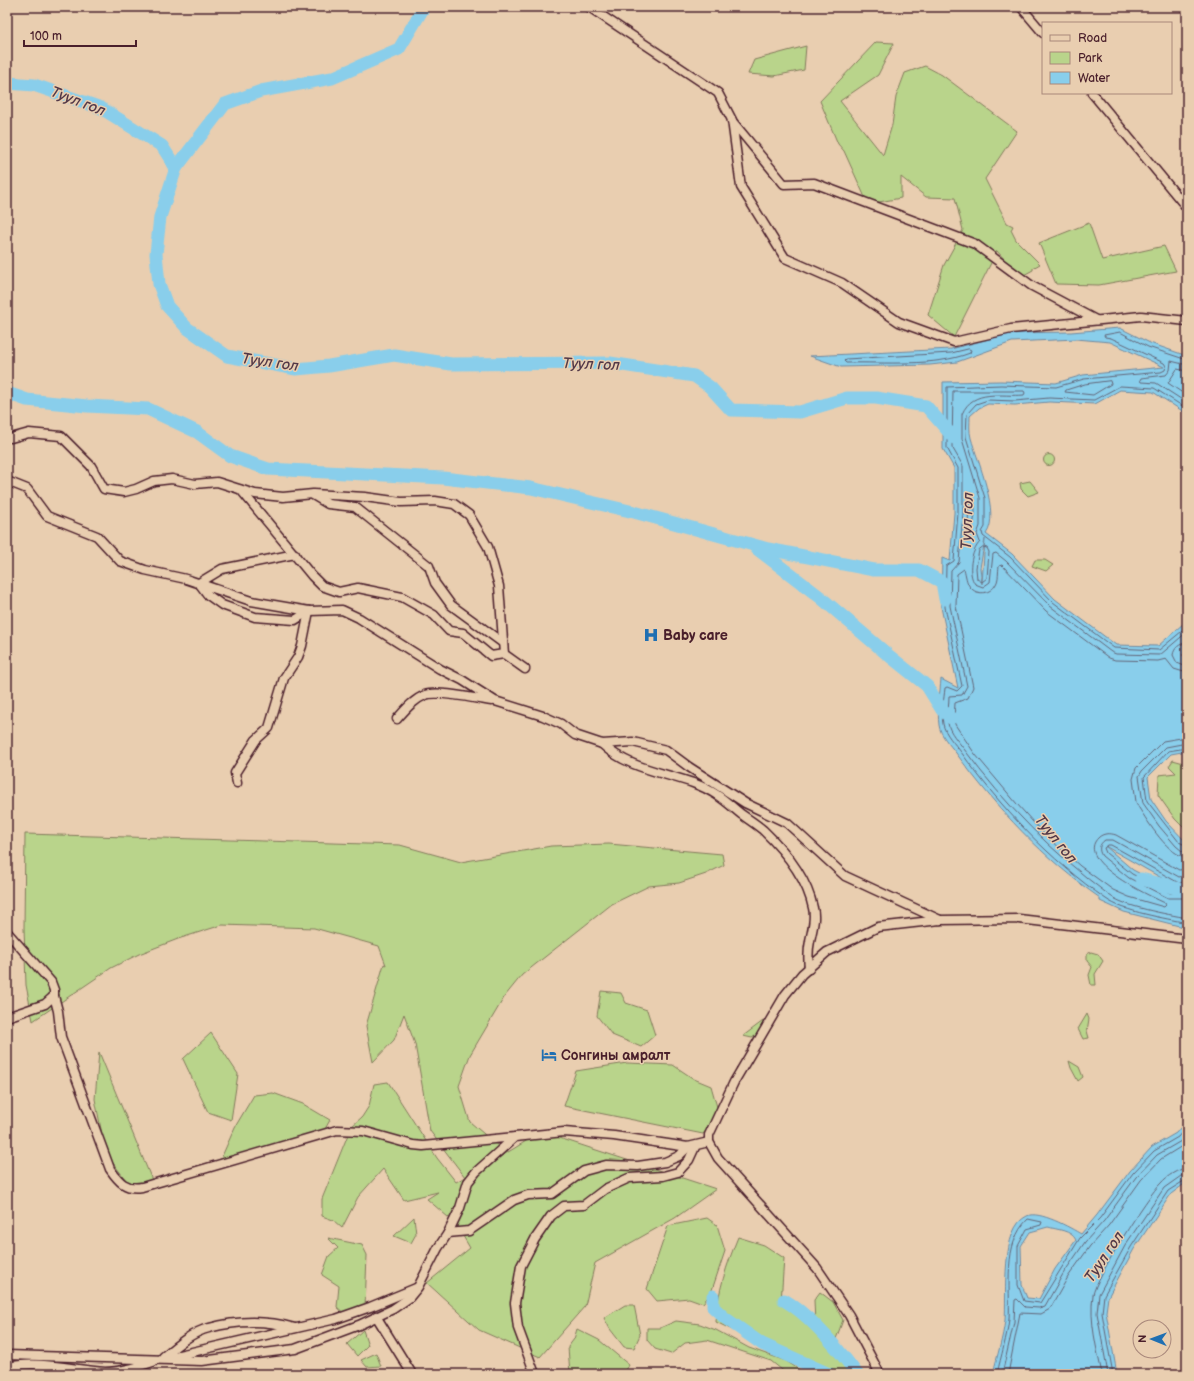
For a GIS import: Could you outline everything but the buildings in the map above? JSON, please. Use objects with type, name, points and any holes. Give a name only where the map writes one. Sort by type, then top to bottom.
[{"type":"street","points":[[589,7],[718,93],[732,120],[784,184],[814,183],[975,244],[1032,286],[1097,320]]},
{"type":"street","points":[[1021,7],[1042,32]]},
{"type":"street","points":[[1093,94],[1187,208]]},
{"type":"street","points":[[732,120],[741,187],[785,258],[842,282],[899,322],[954,342],[1011,329],[1141,316],[1187,321]]},
{"type":"street","points":[[11,438],[29,433],[61,436],[91,466],[104,489],[124,492],[136,489],[154,481],[172,479],[195,484],[217,482],[255,494],[283,497],[313,494],[365,497],[402,502],[435,501],[454,504],[469,515],[488,547],[499,586],[504,654]]},
{"type":"street","points":[[7,480],[27,489],[47,516],[98,536],[120,561],[145,570],[199,583],[251,601],[309,611],[342,610],[359,618],[440,670],[462,680],[495,701]]},
{"type":"street","points":[[240,490],[322,586],[339,592],[358,588],[402,597],[434,614],[449,631],[463,633],[491,656],[504,654],[525,670]]},
{"type":"street","points":[[313,494],[328,504],[355,507],[429,566],[435,584],[451,605],[503,643]]},
{"type":"street","points":[[199,583],[222,569],[294,554]]},
{"type":"street","points":[[199,583],[208,595],[222,605],[255,617],[295,620],[309,611]]},
{"type":"street","points":[[237,784],[235,773],[239,764],[256,740],[270,728],[284,678],[298,657],[302,646],[309,611]]},
{"type":"street","points":[[397,719],[411,704],[426,695],[448,694],[495,701],[544,716],[561,724],[575,735],[602,744],[633,742],[666,750],[689,767],[745,803],[787,822],[845,876],[940,920]]},
{"type":"street","points":[[602,744],[611,753],[627,761],[659,774],[692,782],[712,790],[763,830],[792,864],[802,879],[814,910],[814,924],[808,953],[809,969]]},
{"type":"street","points":[[880,1374],[849,1315],[817,1268],[718,1158],[709,1142],[709,1135],[734,1082],[786,996],[809,969],[827,952],[878,927],[940,920],[1019,919],[1187,939]]},
{"type":"street","points":[[7,932],[51,982],[58,1011],[61,1037],[110,1169],[121,1184],[128,1187],[142,1187],[337,1130],[363,1131],[413,1145],[423,1146],[547,1133],[585,1133],[650,1140],[691,1147]]},
{"type":"street","points":[[7,1018],[45,1004],[54,996]]},
{"type":"street","points":[[7,1355],[96,1356],[202,1361],[295,1349],[332,1336],[393,1309],[410,1298],[418,1287],[438,1248],[448,1233],[472,1177],[515,1137]]},
{"type":"street","points":[[448,1233],[470,1231],[514,1200],[528,1195],[552,1194],[584,1171],[606,1165],[638,1166],[665,1162],[679,1156],[691,1147],[709,1142]]},
{"type":"street","points":[[535,1374],[518,1328],[515,1303],[521,1266],[535,1239],[551,1216],[564,1206],[584,1205],[605,1189],[629,1178],[663,1176],[678,1172],[688,1160],[691,1147]]},
{"type":"street","points":[[9,1366],[32,1365],[107,1372],[128,1369],[192,1351],[336,1320],[418,1287]]},
{"type":"street","points":[[376,1316],[412,1374]]},
{"type":"street","points":[[159,1360],[189,1337],[209,1328],[247,1322],[274,1322],[296,1328]]},
{"type":"green space","points":[[876,42],[894,43],[878,75],[840,101],[883,155],[892,125],[896,97],[905,73],[925,66],[942,75],[1017,131],[985,179],[1007,223],[1013,226],[1011,230],[1016,240],[1040,264],[1033,268],[1033,270],[1020,277],[997,251],[954,337],[928,315],[944,265],[963,230],[955,198],[926,197],[901,177],[901,198],[868,204],[844,151],[838,144],[820,101]]},
{"type":"green space","points":[[806,46],[804,70],[774,76],[748,74],[754,60]]},
{"type":"green space","points":[[1089,223],[1102,260],[1164,246],[1176,271],[1099,285],[1056,284],[1039,243]]},
{"type":"green space","points":[[1047,455],[1051,455],[1053,456],[1053,464],[1047,465],[1044,462],[1044,458]]},
{"type":"green space","points":[[1030,481],[1039,492],[1028,496],[1021,489],[1020,483]]},
{"type":"green space","points":[[1035,560],[1045,560],[1053,565],[1046,571],[1032,566]]},
{"type":"green space","points":[[1173,760],[1187,764],[1187,831],[1175,819],[1158,795],[1159,775],[1176,773],[1169,766]]},
{"type":"green space","points":[[25,834],[400,845],[461,862],[551,846],[609,844],[722,854],[724,865],[706,874],[679,883],[649,886],[612,904],[522,975],[505,996],[470,1055],[459,1086],[470,1122],[505,1152],[495,1160],[541,1132],[716,1189],[675,1218],[595,1263],[585,1306],[540,1357],[479,1330],[427,1283],[470,1248],[456,1224],[427,1199],[438,1192],[404,1200],[383,1169],[358,1197],[342,1228],[333,1220],[322,1216],[322,1199],[351,1127],[362,1117],[369,1106],[374,1084],[388,1082],[437,1158],[456,1182],[465,1177],[430,1131],[415,1044],[404,1014],[394,1040],[373,1062],[366,1026],[384,964],[386,965],[379,946],[314,928],[222,925],[178,939],[139,954],[111,968],[33,1021],[26,985],[24,928]]},
{"type":"green space","points":[[1091,952],[1098,954],[1103,961],[1095,974],[1096,985],[1091,985],[1089,975],[1092,967],[1087,961],[1087,954]]},
{"type":"green space","points":[[601,991],[621,993],[626,1003],[647,1010],[655,1035],[641,1047],[612,1035],[597,1016]]},
{"type":"green space","points":[[1087,1014],[1089,1019],[1087,1031],[1089,1038],[1083,1039],[1078,1029]]},
{"type":"green space","points":[[763,1021],[761,1032],[752,1038],[743,1036]]},
{"type":"green space","points":[[211,1033],[238,1074],[231,1120],[208,1112],[183,1059]]},
{"type":"green space","points":[[99,1052],[154,1185],[129,1184],[106,1154],[95,1099]]},
{"type":"green space","points":[[1069,1061],[1079,1067],[1083,1077],[1078,1081],[1071,1068]]},
{"type":"green space","points":[[627,1063],[673,1065],[694,1079],[711,1086],[719,1114],[703,1134],[564,1106],[576,1071]]},
{"type":"green space","points":[[273,1093],[303,1104],[330,1120],[319,1140],[279,1145],[219,1163],[235,1127],[254,1095]]},
{"type":"green space","points":[[414,1217],[416,1234],[411,1243],[394,1236]]},
{"type":"green space","points":[[707,1218],[717,1225],[725,1251],[711,1293],[703,1303],[689,1298],[657,1301],[647,1289],[668,1226]]},
{"type":"green space","points":[[738,1237],[764,1245],[784,1258],[781,1302],[801,1317],[857,1374],[832,1374],[823,1368],[769,1348],[716,1322],[718,1300],[723,1279]]},
{"type":"green space","points":[[328,1238],[362,1245],[367,1255],[365,1307],[346,1315],[337,1307],[339,1286],[322,1275],[329,1256],[338,1248]]},
{"type":"green space","points":[[820,1292],[833,1302],[843,1320],[836,1339],[815,1324],[814,1300]]},
{"type":"green space","points":[[625,1305],[634,1305],[640,1335],[634,1348],[624,1347],[610,1329],[604,1318]]},
{"type":"green space","points":[[676,1321],[700,1324],[716,1330],[749,1348],[786,1361],[806,1374],[787,1374],[771,1361],[707,1340],[685,1343],[671,1354],[655,1349],[647,1340],[647,1328],[660,1328]]},
{"type":"green space","points":[[577,1329],[599,1340],[629,1365],[624,1374],[602,1374],[596,1372],[570,1374],[568,1347],[574,1339]]},
{"type":"green space","points":[[363,1330],[368,1345],[357,1356],[347,1344]]},
{"type":"green space","points":[[376,1353],[381,1366],[367,1367],[361,1360]]},
{"type":"water","points":[[1120,328],[1150,343],[1187,356],[1187,414],[1153,392],[1120,390],[1095,404],[1049,402],[1015,405],[988,404],[979,408],[970,416],[970,430],[986,487],[991,514],[990,525],[986,534],[1012,554],[1055,599],[1116,645],[1158,646],[1184,623],[1187,623],[1187,650],[1182,655],[1187,659],[1187,751],[1171,754],[1148,777],[1151,799],[1166,821],[1187,843],[1187,879],[1184,889],[1187,889],[1187,928],[1124,912],[1100,901],[1100,898],[1060,867],[1022,832],[988,794],[946,740],[941,732],[938,720],[941,679],[958,688],[941,607],[942,558],[950,561],[954,513],[954,468],[943,449],[943,382],[1001,381],[1056,383],[1083,375],[1164,367],[1110,342],[1076,339],[1012,342],[957,362],[930,365],[841,367],[810,356],[951,349],[1012,333],[1071,332]],"holes":[[[985,539],[982,584],[980,568]],[[1105,846],[1181,889],[1172,890],[1133,870]]]},
{"type":"water","points":[[1187,1120],[1187,1182],[1171,1194],[1134,1249],[1108,1297],[1106,1312],[1117,1374],[993,1374],[1005,1320],[1006,1279],[1009,1248],[1012,1234],[1018,1223],[1027,1216],[1039,1215],[1055,1220],[1081,1234],[1130,1171],[1152,1147],[1176,1133]],"holes":[[[1048,1227],[1068,1232],[1076,1240],[1055,1269],[1039,1299],[1027,1298],[1022,1285],[1021,1246],[1030,1232]]]},
{"type":"waterway","name":"Туул гол","points":[[424,7],[399,49],[332,78],[261,91],[225,104],[176,168],[160,217],[156,254],[159,284],[167,306],[187,328],[227,356],[296,369],[329,366],[394,355],[451,364],[610,363],[694,376],[710,387],[731,410],[800,412],[847,398],[876,398],[926,406],[954,438]]},
{"type":"waterway","name":"Туул гол","points":[[7,83],[34,85],[101,108],[162,146],[176,168]]},
{"type":"waterway","name":"Туул гол","points":[[7,393],[27,400],[87,406],[148,409],[197,432],[230,456],[268,469],[443,478],[531,488],[634,512],[768,549],[874,570],[919,570],[942,582],[945,599]]},
{"type":"waterway","points":[[756,548],[820,597],[927,686],[942,710],[951,718]]},
{"type":"waterway","name":"Туул гол","points":[[1141,879],[1187,891]]},
{"type":"waterway","points":[[713,1296],[713,1307],[725,1318],[762,1344],[829,1374]]},
{"type":"waterway","points":[[784,1300],[814,1324],[842,1354],[857,1374]]},
{"type":"place","name":"Baby care","points":[[651,635]]},
{"type":"place","name":"Сонгины амралт","points":[[549,1055]]}]
